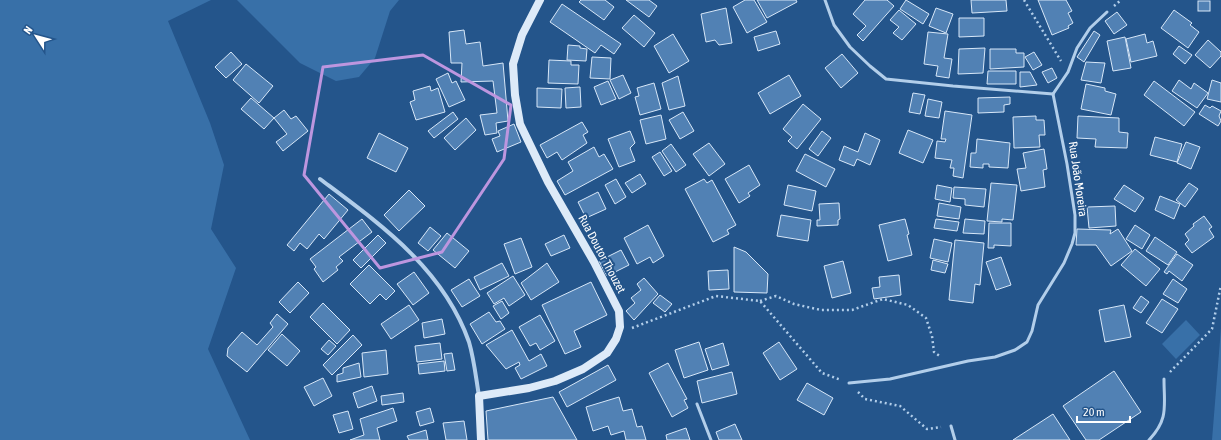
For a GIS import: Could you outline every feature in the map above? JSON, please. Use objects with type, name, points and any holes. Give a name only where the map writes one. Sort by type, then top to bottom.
[{"type":"street","name":"Rua Doutor Thouzet","points":[[479,396],[529,388],[555,381],[583,369],[607,353],[616,339],[620,327],[619,311],[594,262],[548,182],[520,124],[515,95],[513,64],[522,34],[540,0]]},
{"type":"street","points":[[320,179],[382,225],[426,268],[457,314],[469,343],[479,396],[481,440]]},
{"type":"lane","points":[[825,0],[834,25],[850,47],[886,79],[946,86],[1053,94],[1068,72],[1077,48],[1085,34],[1107,12]]},
{"type":"lane","name":"Rua João Moreira","points":[[849,383],[890,379],[950,365],[995,357],[1015,350],[1027,342],[1032,331],[1038,305],[1064,263],[1075,233],[1075,215],[1062,135],[1053,94]]},
{"type":"lane","points":[[1149,440],[1158,430],[1164,418],[1164,379]]},
{"type":"lane","points":[[697,404],[711,440]]},
{"type":"lane","points":[[951,426],[955,440]]},
{"type":"path","points":[[1024,0],[1068,72]]},
{"type":"path","points":[[1164,379],[1212,329],[1221,285]]},
{"type":"path","points":[[618,332],[630,329],[716,296],[760,301],[776,296],[794,304],[821,310],[852,310],[883,299],[908,305],[926,318],[932,336],[934,352],[950,365]]},
{"type":"path","points":[[760,301],[822,373],[849,383],[865,400],[900,406],[927,429],[951,426]]},
{"type":"highlighted area","points":[[423,55],[511,105],[504,159],[442,252],[380,268],[304,175],[323,67]]},
{"type":"shaded area","points":[[0,0],[211,0],[168,21],[210,123],[224,165],[211,229],[236,268],[208,349],[250,440],[0,440]]},
{"type":"shaded area","points":[[237,0],[399,0],[390,11],[375,58],[359,77],[336,81],[300,63]]},
{"type":"shaded area","points":[[1186,320],[1200,335],[1176,359],[1162,344]]},
{"type":"shaded area","points":[[1221,328],[1221,440],[1212,440]]},
{"type":"building","points":[[581,0],[605,0],[614,7],[604,20],[579,2]]},
{"type":"building","points":[[626,0],[649,0],[657,6],[649,17]]},
{"type":"building","points":[[745,0],[754,0],[767,22],[747,33],[733,7]]},
{"type":"building","points":[[757,0],[796,0],[797,2],[767,18]]},
{"type":"building","points":[[865,0],[887,0],[894,6],[863,41],[857,35],[866,26],[853,14]]},
{"type":"building","points":[[906,0],[929,14],[923,24],[900,9]]},
{"type":"building","points":[[971,0],[1006,0],[1007,11],[972,13]]},
{"type":"building","points":[[1038,0],[1066,0],[1072,11],[1068,13],[1073,23],[1068,26],[1069,28],[1052,35]]},
{"type":"building","points":[[1198,1],[1210,1],[1210,11],[1198,11]]},
{"type":"building","points":[[562,4],[621,44],[614,54],[601,45],[595,53],[550,22]]},
{"type":"building","points":[[726,8],[732,43],[719,45],[715,40],[706,42],[701,14]]},
{"type":"building","points":[[936,8],[953,14],[946,33],[929,26]]},
{"type":"building","points":[[899,10],[916,24],[902,40],[893,33],[899,27],[890,20]]},
{"type":"building","points":[[1174,10],[1192,23],[1190,25],[1199,32],[1188,48],[1161,28]]},
{"type":"building","points":[[1117,12],[1127,25],[1114,34],[1105,21]]},
{"type":"building","points":[[634,15],[655,33],[644,47],[622,28]]},
{"type":"building","points":[[959,18],[984,18],[984,36],[959,37]]},
{"type":"building","points":[[464,30],[466,44],[480,42],[483,66],[503,63],[508,121],[496,123],[497,133],[485,135],[480,115],[497,113],[493,81],[461,82],[462,63],[451,63],[449,32]]},
{"type":"building","points":[[776,31],[780,44],[758,51],[754,37]]},
{"type":"building","points":[[1094,31],[1100,35],[1084,62],[1077,57]]},
{"type":"building","points":[[928,32],[948,34],[944,58],[952,59],[949,78],[936,76],[938,66],[924,64]]},
{"type":"building","points":[[673,34],[689,61],[669,73],[654,46]]},
{"type":"building","points":[[1145,34],[1147,43],[1153,41],[1157,56],[1131,62],[1126,39]]},
{"type":"building","points":[[1125,37],[1131,68],[1113,71],[1107,41]]},
{"type":"building","points":[[1208,40],[1221,52],[1221,56],[1210,68],[1195,55]]},
{"type":"building","points":[[568,45],[580,46],[580,48],[587,49],[586,61],[567,60]]},
{"type":"building","points":[[1179,46],[1192,55],[1185,64],[1173,54]]},
{"type":"building","points":[[985,48],[983,73],[958,74],[959,49]]},
{"type":"building","points":[[990,49],[1016,49],[1016,53],[1024,53],[1024,67],[990,69]]},
{"type":"building","points":[[231,52],[242,64],[226,78],[215,67]]},
{"type":"building","points":[[1034,52],[1042,65],[1033,70],[1025,57]]},
{"type":"building","points":[[842,54],[858,73],[841,88],[825,68]]},
{"type":"building","points":[[592,57],[611,58],[610,79],[590,78]]},
{"type":"building","points":[[549,60],[571,61],[571,65],[579,65],[578,84],[548,83]]},
{"type":"building","points":[[1086,62],[1105,63],[1101,83],[1081,80]]},
{"type":"building","points":[[246,64],[273,86],[259,103],[233,80]]},
{"type":"building","points":[[1052,68],[1057,78],[1048,83],[1042,72]]},
{"type":"building","points":[[988,71],[1016,71],[1016,84],[987,84]]},
{"type":"building","points":[[1020,72],[1030,72],[1037,85],[1020,87]]},
{"type":"building","points":[[448,73],[452,83],[456,81],[465,100],[449,107],[436,79]]},
{"type":"building","points":[[623,75],[631,93],[619,99],[610,80]]},
{"type":"building","points":[[789,75],[801,96],[770,114],[758,93]]},
{"type":"building","points":[[678,76],[685,106],[669,110],[662,83]]},
{"type":"building","points":[[1179,80],[1191,89],[1194,83],[1208,93],[1197,108],[1172,91]]},
{"type":"building","points":[[1212,80],[1221,83],[1221,102],[1207,99]]},
{"type":"building","points":[[608,81],[616,99],[601,105],[594,87]]},
{"type":"building","points":[[1154,81],[1195,112],[1184,126],[1144,95]]},
{"type":"building","points":[[654,83],[661,109],[640,115],[635,97],[639,96],[637,88]]},
{"type":"building","points":[[1086,84],[1105,88],[1105,91],[1116,94],[1111,115],[1081,109]]},
{"type":"building","points":[[430,86],[431,91],[438,88],[445,112],[416,120],[410,102],[415,100],[413,91]]},
{"type":"building","points":[[580,87],[581,107],[566,108],[565,88]]},
{"type":"building","points":[[537,88],[562,89],[561,108],[537,107]]},
{"type":"building","points":[[913,93],[925,95],[920,114],[909,112]]},
{"type":"building","points":[[1010,97],[1010,104],[1004,105],[1004,112],[978,113],[978,98]]},
{"type":"building","points":[[251,98],[274,118],[264,129],[241,109]]},
{"type":"building","points":[[928,99],[942,102],[939,118],[925,116]]},
{"type":"building","points":[[803,104],[821,119],[797,149],[788,141],[792,137],[783,129]]},
{"type":"building","points":[[1205,105],[1210,108],[1212,106],[1221,111],[1219,116],[1221,121],[1218,126],[1199,114]]},
{"type":"building","points":[[284,110],[291,119],[296,116],[308,131],[283,151],[276,142],[287,134],[274,118]]},
{"type":"building","points":[[945,111],[972,115],[963,178],[953,176],[954,168],[950,168],[952,160],[935,158],[937,141],[945,142],[946,139],[941,139]]},
{"type":"building","points":[[453,112],[458,119],[434,138],[428,131]]},
{"type":"building","points":[[683,112],[694,131],[680,139],[669,120]]},
{"type":"building","points":[[661,115],[666,139],[646,144],[640,120]]},
{"type":"building","points":[[1036,116],[1036,120],[1044,120],[1045,135],[1039,135],[1040,147],[1014,148],[1013,117]]},
{"type":"building","points":[[1078,116],[1119,118],[1119,132],[1128,133],[1127,148],[1095,147],[1096,139],[1077,138]]},
{"type":"building","points":[[466,118],[476,130],[455,150],[444,138]]},
{"type":"building","points":[[582,122],[588,132],[583,135],[587,143],[562,160],[557,152],[547,158],[540,145]]},
{"type":"building","points":[[514,124],[521,142],[497,152],[492,139],[500,136],[498,131]]},
{"type":"building","points":[[908,130],[933,140],[923,163],[899,153]]},
{"type":"building","points":[[630,131],[635,143],[630,148],[635,161],[619,167],[608,139]]},
{"type":"building","points":[[822,131],[831,138],[818,156],[809,149]]},
{"type":"building","points":[[379,133],[408,148],[396,172],[367,158]]},
{"type":"building","points":[[865,133],[880,140],[870,165],[857,159],[854,166],[839,160],[844,146],[858,152]]},
{"type":"building","points":[[1155,137],[1182,144],[1177,162],[1150,155]]},
{"type":"building","points":[[977,139],[1010,143],[1008,168],[989,167],[989,164],[983,164],[983,168],[970,167],[971,153],[976,153]]},
{"type":"building","points":[[1186,142],[1200,147],[1191,169],[1177,163]]},
{"type":"building","points":[[709,143],[725,164],[709,176],[693,154]]},
{"type":"building","points":[[671,144],[686,165],[676,172],[662,151]]},
{"type":"building","points":[[594,147],[599,157],[604,154],[613,169],[565,195],[557,181],[573,171],[568,162]]},
{"type":"building","points":[[1044,149],[1047,169],[1043,170],[1045,187],[1021,191],[1017,169],[1026,168],[1023,153]]},
{"type":"building","points":[[660,152],[672,171],[664,176],[652,157]]},
{"type":"building","points":[[805,154],[835,169],[826,187],[796,171]]},
{"type":"building","points":[[749,165],[760,185],[748,193],[750,196],[739,203],[725,179]]},
{"type":"building","points":[[640,174],[646,184],[632,193],[625,183]]},
{"type":"building","points":[[616,179],[626,197],[615,204],[605,185]]},
{"type":"building","points":[[704,179],[707,183],[712,180],[736,225],[727,230],[729,234],[713,242],[685,189]]},
{"type":"building","points":[[991,183],[1017,185],[1013,220],[1002,219],[1002,222],[987,221]]},
{"type":"building","points":[[1189,183],[1198,189],[1185,207],[1176,200]]},
{"type":"building","points":[[788,185],[816,191],[812,211],[784,205]]},
{"type":"building","points":[[937,185],[952,188],[950,202],[935,199]]},
{"type":"building","points":[[1124,185],[1144,198],[1135,212],[1114,199]]},
{"type":"building","points":[[954,187],[986,189],[984,207],[965,205],[965,199],[953,198]]},
{"type":"building","points":[[409,190],[425,206],[399,231],[384,215]]},
{"type":"building","points":[[598,192],[606,209],[586,218],[578,202]]},
{"type":"building","points":[[329,194],[348,210],[324,239],[319,234],[307,249],[300,243],[294,251],[287,245]]},
{"type":"building","points":[[1160,196],[1180,204],[1174,219],[1155,210]]},
{"type":"building","points":[[839,203],[840,219],[838,220],[838,225],[817,226],[817,220],[820,220],[819,204]]},
{"type":"building","points":[[939,203],[961,207],[959,219],[937,216]]},
{"type":"building","points":[[1115,206],[1116,226],[1089,228],[1087,207]]},
{"type":"building","points":[[781,215],[811,220],[808,241],[777,236]]},
{"type":"building","points":[[1204,216],[1212,227],[1209,229],[1214,237],[1192,253],[1185,244],[1189,240],[1185,234],[1194,226],[1193,224]]},
{"type":"building","points":[[362,219],[372,232],[339,257],[343,261],[336,267],[338,270],[323,282],[314,269],[316,267],[310,259]]},
{"type":"building","points":[[905,219],[912,255],[888,261],[879,225]]},
{"type":"building","points":[[936,219],[959,222],[957,231],[934,228]]},
{"type":"building","points":[[965,219],[985,221],[984,234],[963,233]]},
{"type":"building","points":[[989,223],[1011,223],[1011,246],[994,245],[994,248],[988,248]]},
{"type":"building","points":[[648,225],[664,256],[653,263],[650,257],[637,264],[624,238]]},
{"type":"building","points":[[1135,225],[1150,235],[1142,249],[1126,239]]},
{"type":"building","points":[[430,227],[441,236],[428,251],[418,243]]},
{"type":"building","points":[[1077,229],[1111,230],[1110,234],[1118,229],[1132,251],[1111,266],[1096,245],[1076,245]]},
{"type":"building","points":[[447,233],[469,251],[455,268],[433,250]]},
{"type":"building","points":[[378,235],[386,243],[361,268],[353,260]]},
{"type":"building","points":[[564,235],[570,248],[551,256],[545,244]]},
{"type":"building","points":[[1155,237],[1177,252],[1168,265],[1146,251]]},
{"type":"building","points":[[521,238],[532,267],[515,274],[504,244]]},
{"type":"building","points":[[934,239],[952,243],[948,262],[930,258]]},
{"type":"building","points":[[955,240],[984,243],[980,285],[975,284],[973,303],[949,300]]},
{"type":"building","points":[[734,247],[746,252],[768,274],[767,293],[734,292]]},
{"type":"building","points":[[1135,249],[1160,269],[1146,286],[1121,265]]},
{"type":"building","points":[[621,250],[629,265],[607,276],[599,261]]},
{"type":"building","points":[[1177,254],[1193,265],[1182,281],[1169,271],[1167,274],[1164,272]]},
{"type":"building","points":[[1001,257],[1011,285],[996,290],[986,262]]},
{"type":"building","points":[[933,260],[948,264],[945,273],[931,270]]},
{"type":"building","points":[[843,261],[851,293],[832,298],[824,266]]},
{"type":"building","points":[[502,263],[509,276],[480,290],[474,277]]},
{"type":"building","points":[[547,263],[559,282],[531,300],[521,283]]},
{"type":"building","points":[[369,265],[395,291],[386,300],[380,294],[370,304],[350,284]]},
{"type":"building","points":[[728,270],[729,289],[709,290],[708,271]]},
{"type":"building","points":[[414,272],[429,293],[413,305],[397,284]]},
{"type":"building","points":[[899,275],[901,295],[874,299],[872,288],[880,287],[879,277]]},
{"type":"building","points":[[513,276],[525,295],[509,306],[504,298],[494,304],[487,293]]},
{"type":"building","points":[[644,278],[658,294],[634,320],[626,311],[635,303],[631,298],[641,290],[637,284]]},
{"type":"building","points":[[469,279],[480,296],[462,307],[451,290]]},
{"type":"building","points":[[1173,279],[1187,289],[1178,303],[1163,294]]},
{"type":"building","points":[[298,282],[309,293],[290,313],[279,302]]},
{"type":"building","points":[[591,282],[607,315],[574,331],[581,347],[565,354],[542,305]]},
{"type":"building","points":[[660,295],[672,304],[665,312],[653,303]]},
{"type":"building","points":[[1141,296],[1149,302],[1141,313],[1133,308]]},
{"type":"building","points":[[1162,299],[1178,309],[1162,333],[1146,323]]},
{"type":"building","points":[[502,301],[509,313],[501,319],[493,306]]},
{"type":"building","points":[[323,303],[350,330],[337,344],[310,317]]},
{"type":"building","points":[[409,305],[419,320],[391,339],[381,324]]},
{"type":"building","points":[[1124,305],[1131,337],[1105,342],[1099,310]]},
{"type":"building","points":[[489,312],[496,322],[500,321],[505,329],[482,344],[470,324]]},
{"type":"building","points":[[277,314],[288,324],[247,372],[227,356],[228,348],[242,332],[257,345],[273,327],[270,323]]},
{"type":"building","points":[[540,315],[555,341],[540,350],[536,343],[530,346],[519,327]]},
{"type":"building","points":[[442,319],[445,334],[424,338],[422,323]]},
{"type":"building","points":[[512,330],[529,361],[541,354],[547,366],[521,379],[515,368],[520,365],[519,362],[506,369],[486,345]]},
{"type":"building","points":[[282,334],[300,351],[287,366],[268,350]]},
{"type":"building","points":[[353,335],[362,345],[332,375],[323,365]]},
{"type":"building","points":[[329,340],[336,346],[328,355],[321,349]]},
{"type":"building","points":[[699,342],[708,370],[684,378],[675,350]]},
{"type":"building","points":[[779,342],[797,369],[780,380],[763,353]]},
{"type":"building","points":[[440,343],[442,359],[417,362],[415,346]]},
{"type":"building","points":[[723,343],[729,365],[712,370],[705,349]]},
{"type":"building","points":[[386,350],[388,374],[364,377],[362,353]]},
{"type":"building","points":[[452,353],[455,370],[447,371],[444,354]]},
{"type":"building","points":[[444,361],[445,371],[419,374],[418,364]]},
{"type":"building","points":[[359,363],[361,377],[337,382],[337,375],[343,373],[343,368]]},
{"type":"building","points":[[668,363],[687,399],[684,400],[688,408],[672,417],[649,373]]},
{"type":"building","points":[[608,365],[616,380],[567,407],[559,392]]},
{"type":"building","points":[[1114,371],[1141,412],[1099,440],[1086,440],[1063,406]]},
{"type":"building","points":[[732,372],[737,394],[702,403],[697,381]]},
{"type":"building","points":[[323,378],[332,396],[314,406],[304,387]]},
{"type":"building","points":[[807,383],[833,398],[824,415],[797,400]]},
{"type":"building","points":[[372,386],[377,401],[358,408],[353,393]]},
{"type":"building","points":[[403,393],[404,402],[382,405],[381,396]]},
{"type":"building","points":[[553,397],[577,440],[488,440],[486,411]]},
{"type":"building","points":[[619,397],[623,411],[632,409],[637,427],[642,426],[646,440],[626,440],[624,431],[611,435],[608,426],[593,431],[586,407]]},
{"type":"building","points":[[393,408],[397,421],[377,428],[380,440],[350,440],[364,435],[360,419]]},
{"type":"building","points":[[430,408],[434,422],[420,426],[416,412]]},
{"type":"building","points":[[348,411],[353,429],[339,433],[333,415]]},
{"type":"building","points":[[1053,414],[1070,440],[1013,440]]},
{"type":"building","points":[[464,421],[467,440],[446,440],[443,423]]},
{"type":"building","points":[[735,424],[742,440],[719,440],[716,432]]},
{"type":"building","points":[[686,428],[690,440],[667,440],[666,435]]},
{"type":"building","points":[[426,430],[428,440],[409,440],[407,436]]}]
